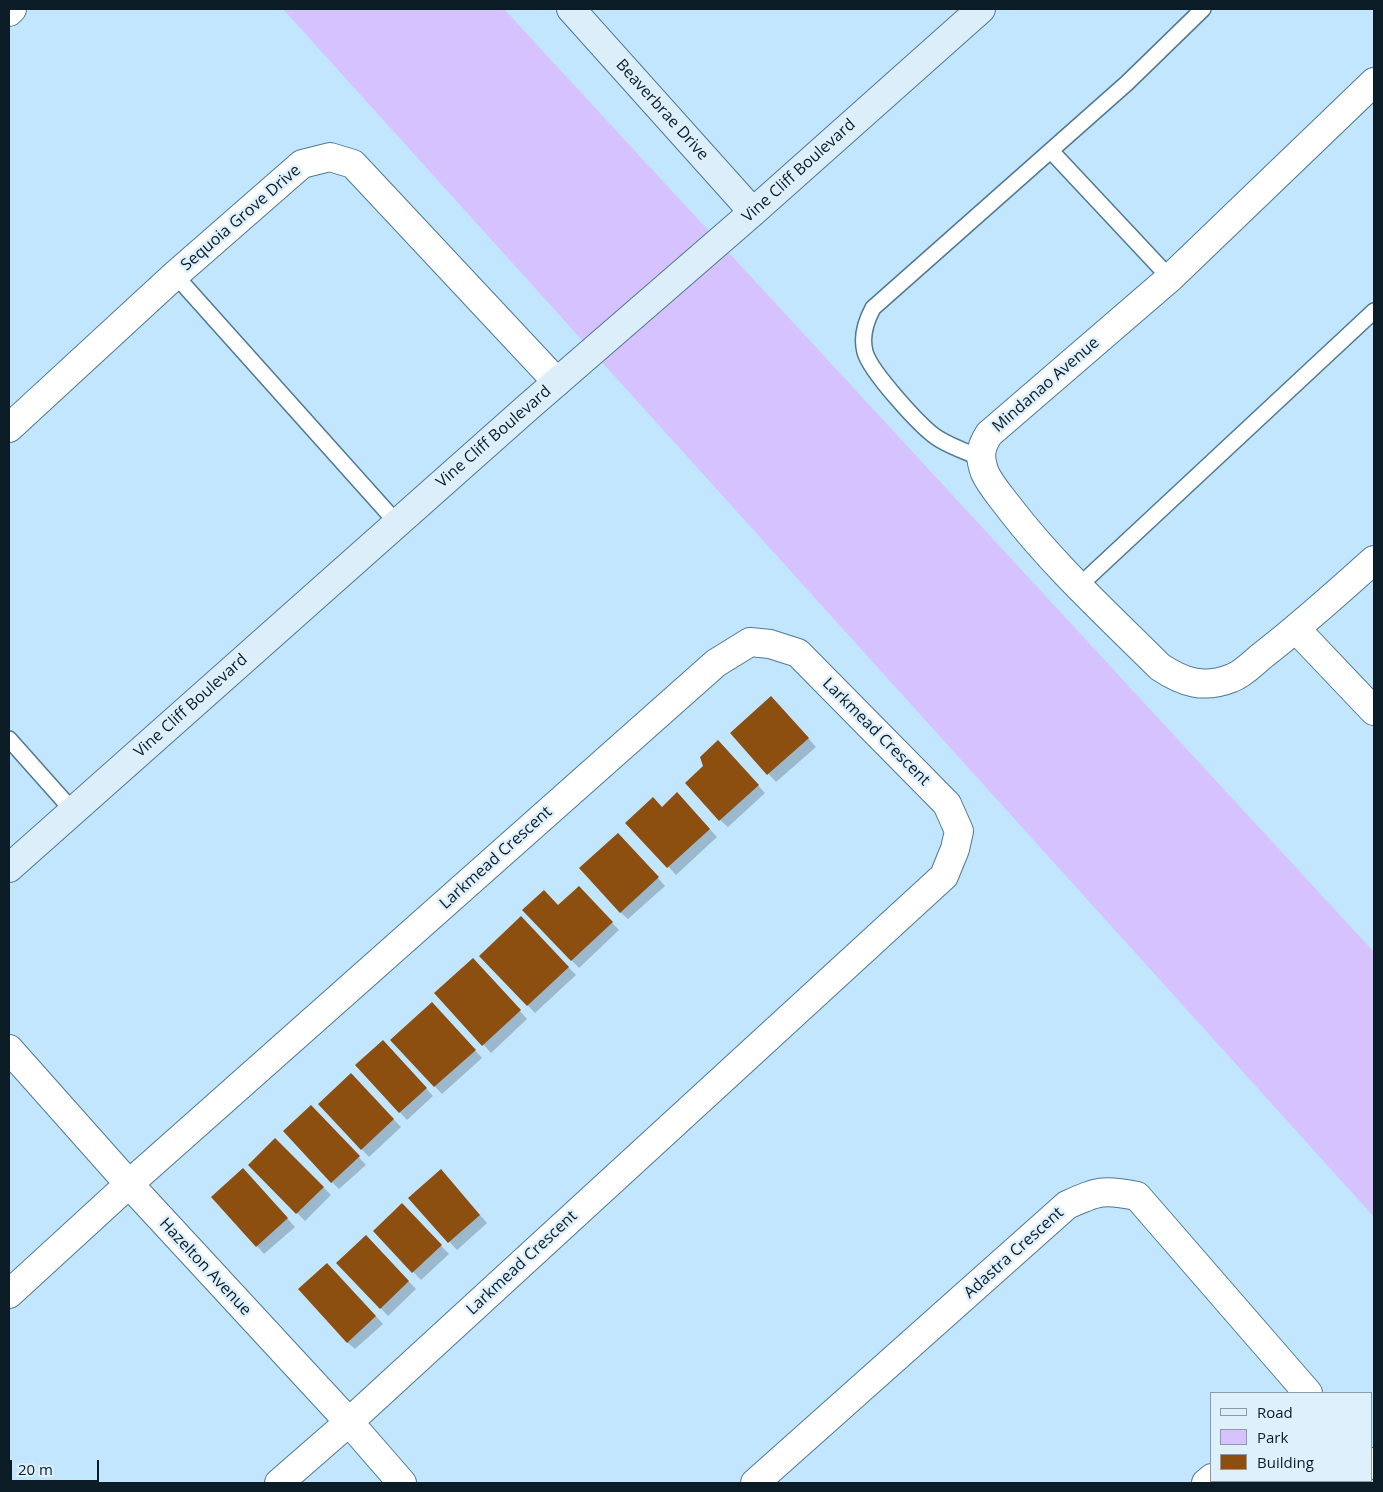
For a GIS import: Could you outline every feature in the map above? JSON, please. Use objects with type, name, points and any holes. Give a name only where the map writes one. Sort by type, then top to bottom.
[{"type":"street","points":[[9,12],[12,9]]},
{"type":"street","name":"Beaverbrae Drive","points":[[571,9],[753,212]]},
{"type":"street","name":"Vine Cliff Boulevard","points":[[9,868],[397,523],[982,9]]},
{"type":"street","name":"Mindanao Avenue","points":[[981,458],[982,445],[989,434],[1170,278],[1374,82]]},
{"type":"street","name":"Sequoia Grove Drive","points":[[9,428],[175,275],[302,164],[330,157],[353,164],[557,382]]},
{"type":"street","points":[[981,458],[985,474],[1029,533],[1160,667],[1178,679],[1196,684],[1234,678],[1296,630],[1374,560]]},
{"type":"street","points":[[1296,630],[1374,711]]},
{"type":"street","name":"Larkmead Crescent","points":[[9,1294],[129,1184],[716,663],[750,642],[770,644],[798,653],[947,804],[959,831],[955,849],[944,876],[349,1422],[279,1483]]},
{"type":"street","name":"Hazelton Avenue","points":[[9,1049],[129,1184],[349,1422],[402,1483]]},
{"type":"street","name":"Adastra Crescent","points":[[755,1483],[1067,1205],[1093,1194],[1112,1191],[1137,1196],[1306,1392]]},
{"type":"lane","points":[[981,458],[938,439],[915,418],[869,364],[864,351],[864,333],[867,319],[874,308],[1127,83],[1202,9]]},
{"type":"lane","points":[[1051,151],[1170,278]]},
{"type":"lane","points":[[175,275],[397,523]]},
{"type":"lane","points":[[1080,586],[1374,311]]},
{"type":"lane","points":[[9,740],[73,812]]},
{"type":"green space","points":[[283,9],[504,9],[1374,952],[1374,1217]]},
{"type":"building","points":[[771,696],[809,738],[767,775],[730,733]]},
{"type":"building","points":[[718,740],[759,785],[719,821],[685,783],[703,766],[700,757]]},
{"type":"building","points":[[677,792],[710,829],[667,868],[625,823],[653,797],[662,807]]},
{"type":"building","points":[[618,833],[659,877],[620,913],[579,868]]},
{"type":"building","points":[[579,886],[613,922],[571,961],[522,910],[544,890],[558,905]]},
{"type":"building","points":[[521,916],[569,967],[527,1006],[479,956]]},
{"type":"building","points":[[473,958],[521,1010],[482,1046],[434,993]]},
{"type":"building","points":[[432,1002],[476,1050],[434,1087],[390,1040]]},
{"type":"building","points":[[383,1040],[427,1088],[399,1113],[355,1065]]},
{"type":"building","points":[[351,1073],[394,1119],[361,1150],[318,1104]]},
{"type":"building","points":[[311,1105],[360,1156],[331,1183],[283,1131]]},
{"type":"building","points":[[275,1138],[324,1187],[296,1214],[248,1165]]},
{"type":"building","points":[[243,1168],[288,1218],[256,1247],[211,1197]]},
{"type":"building","points":[[441,1169],[480,1215],[448,1243],[408,1198]]},
{"type":"building","points":[[402,1203],[442,1245],[412,1273],[373,1231]]},
{"type":"building","points":[[366,1235],[409,1281],[380,1309],[336,1263]]},
{"type":"building","points":[[327,1263],[376,1316],[347,1343],[298,1289]]}]
